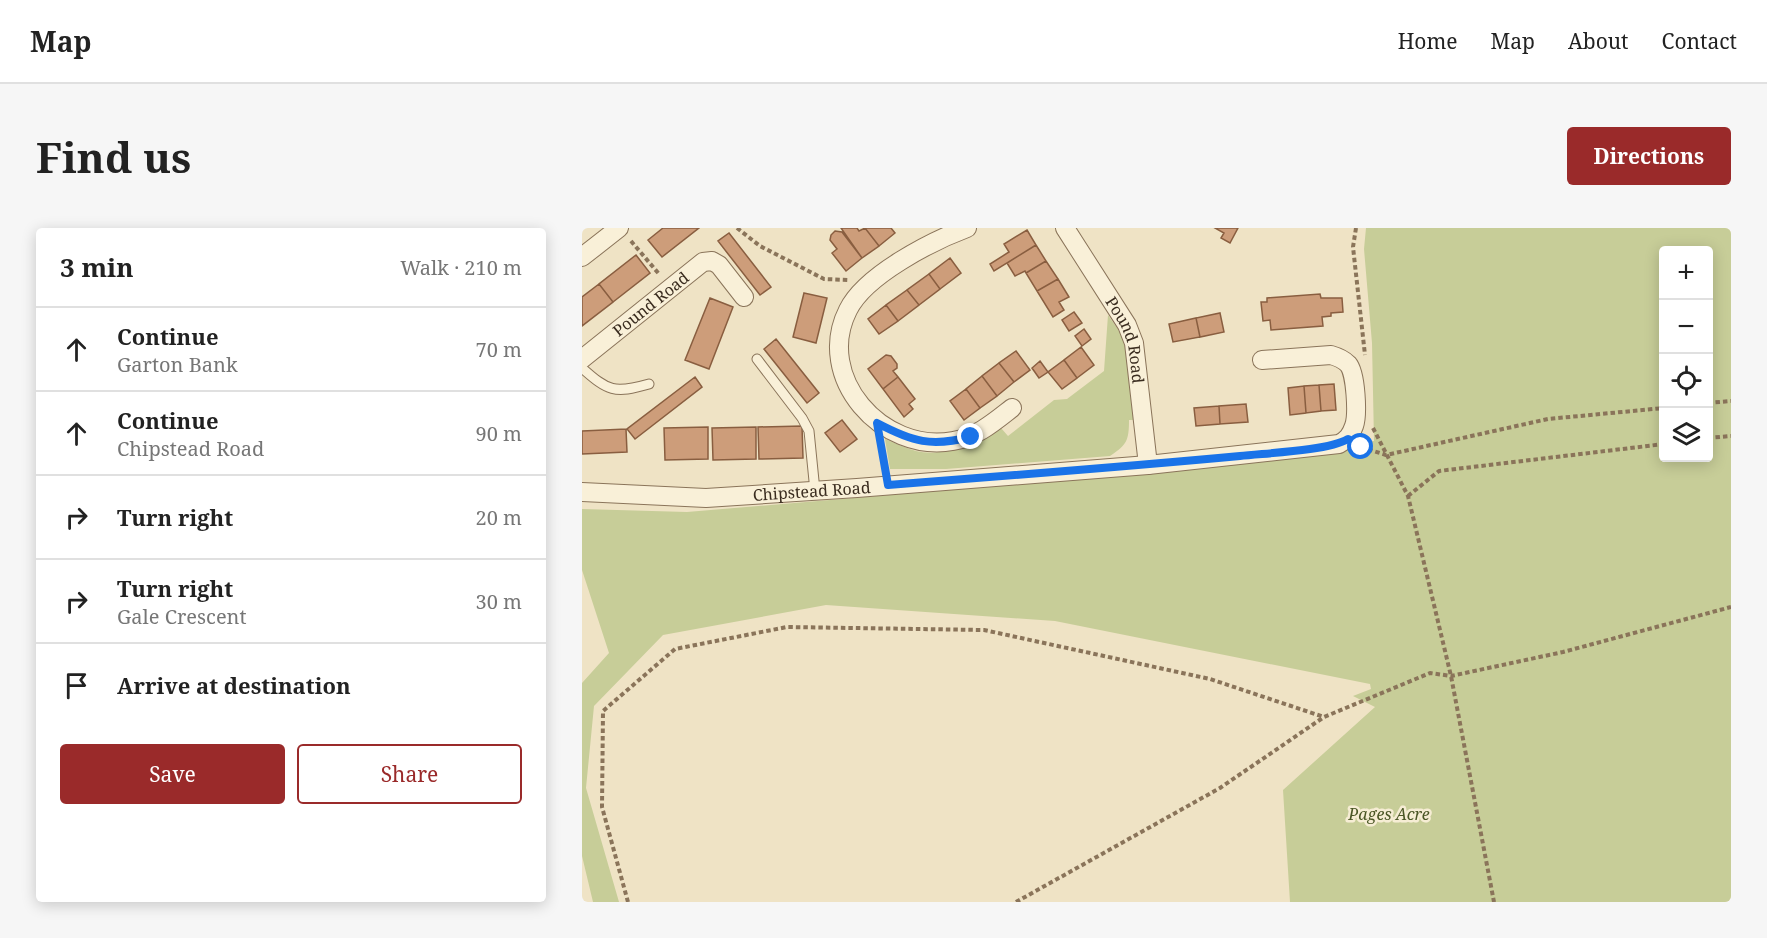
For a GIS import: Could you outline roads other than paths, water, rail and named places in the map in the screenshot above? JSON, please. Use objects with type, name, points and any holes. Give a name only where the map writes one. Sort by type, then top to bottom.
[{"type":"street","points":[[967,228],[935,242],[864,287],[848,310],[840,335],[843,370],[848,387],[877,423],[914,441],[952,442],[971,437],[1012,408]]},
{"type":"street","name":"Pound Road","points":[[1065,228],[1127,326],[1134,343],[1148,465]]},
{"type":"street","points":[[582,257],[623,232]]},
{"type":"street","name":"Pound Road","points":[[582,359],[703,262],[712,261],[719,265],[744,297]]},
{"type":"street","name":"Chipstead Road","points":[[582,492],[706,498],[1148,465],[1339,444],[1348,439],[1356,417],[1353,372],[1341,358],[1331,355],[1262,360]]},
{"type":"lane","points":[[757,359],[802,418],[809,431],[816,490]]},
{"type":"lane","points":[[582,368],[603,387],[628,390],[649,384]]},
{"type":"park label","name":"Pages Acre","points":[[1389,814]]}]
